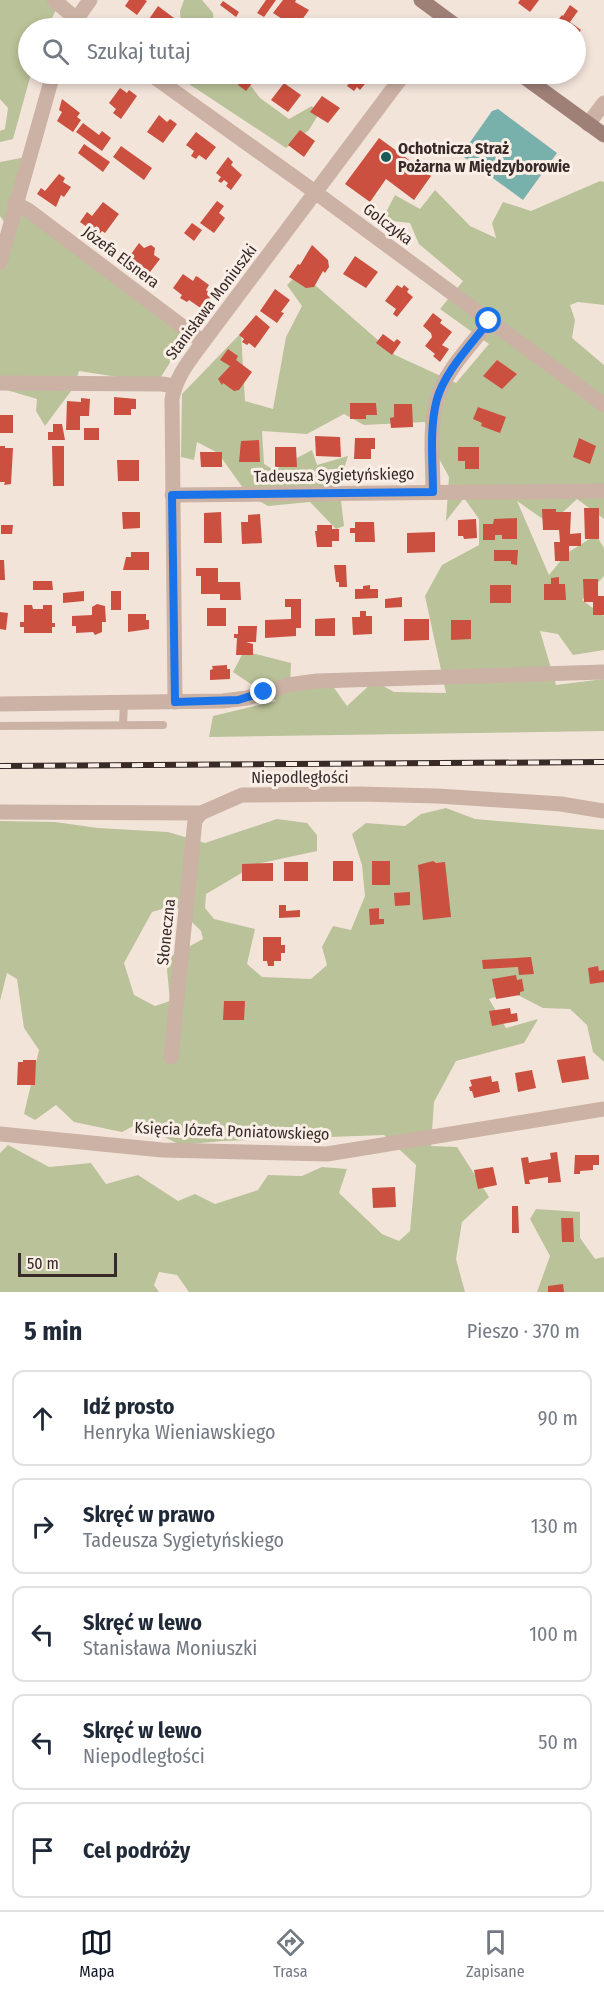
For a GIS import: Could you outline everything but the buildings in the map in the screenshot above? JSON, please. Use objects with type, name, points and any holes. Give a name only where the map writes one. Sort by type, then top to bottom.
[{"type":"main road","points":[[421,0],[437,18]]},
{"type":"main road","points":[[534,84],[604,135]]},
{"type":"street","points":[[54,0],[67,10],[72,18]]},
{"type":"street","points":[[81,18],[90,0]]},
{"type":"street","points":[[0,261],[50,84]]},
{"type":"street","name":"Golczyka","points":[[164,84],[604,405]]},
{"type":"street","name":"Stanisława Moniuszki","points":[[175,702],[172,495],[174,386],[203,342],[396,84]]},
{"type":"street","points":[[588,124],[604,103]]},
{"type":"street","name":"Józefa Elsnera","points":[[15,203],[28,210],[203,342]]},
{"type":"street","points":[[433,492],[433,420],[438,397],[450,374],[489,321]]},
{"type":"street","points":[[0,383],[174,386]]},
{"type":"street","name":"Tadeusza Sygietyńskiego","points":[[172,495],[604,491]]},
{"type":"street","points":[[0,704],[238,700],[288,685],[317,681],[604,672]]},
{"type":"street","name":"Niepodległości","points":[[0,812],[201,813],[242,795],[347,794],[509,800],[561,804],[604,811]]},
{"type":"street","name":"Słoneczna","points":[[171,1057],[195,820],[201,813]]},
{"type":"street","name":"Księcia Józefa Poniatowskiego","points":[[0,1134],[162,1150],[327,1154],[604,1109]]},
{"type":"lane","points":[[123,725],[124,703]]},
{"type":"lane","points":[[0,726],[163,725]]},
{"type":"green space","points":[[0,0],[61,0],[52,18],[18,18],[18,84],[28,84],[13,139],[0,142],[0,131],[5,129],[8,108],[0,99]]},
{"type":"green space","points":[[184,0],[202,0],[213,13],[213,18],[180,18]]},
{"type":"green space","points":[[189,84],[250,84],[260,98],[289,119],[312,106],[318,115],[309,130],[286,148]]},
{"type":"green space","points":[[26,157],[21,205],[188,334],[157,383],[79,371],[74,387],[45,426],[36,411],[37,399],[0,388],[0,248],[9,229],[0,216],[0,162]]},
{"type":"green space","points":[[600,181],[604,182],[604,305],[578,302],[570,305],[575,320],[572,338],[604,365],[604,519],[577,499],[550,524],[517,501],[549,575],[567,553],[596,535],[604,548],[604,576],[582,600],[604,616],[604,650],[573,655],[558,634],[540,631],[556,685],[604,679],[604,731],[209,737],[213,716],[276,701],[233,672],[244,651],[291,663],[290,689],[332,685],[347,706],[374,681],[394,692],[446,693],[425,596],[442,565],[479,545],[479,519],[464,498],[446,521],[449,477],[429,440],[425,422],[364,425],[344,414],[307,434],[262,431],[264,464],[274,470],[312,450],[317,465],[348,456],[339,484],[344,526],[336,529],[310,502],[268,506],[248,495],[218,453],[197,442],[194,460],[181,457],[182,394],[241,333],[245,401],[273,409],[286,337],[302,306],[287,285],[300,272],[395,355],[456,383],[489,344],[440,309],[463,281],[419,244],[410,223],[382,220],[395,195],[420,209],[435,190],[470,226],[496,238],[492,223],[503,202],[531,211]]},
{"type":"green space","points":[[446,808],[475,819],[604,830],[604,1062],[593,1052],[587,1025],[570,1009],[543,1008],[512,992],[489,999],[506,1028],[538,1019],[524,1043],[456,1061],[434,1102],[431,1146],[457,1147],[489,1197],[462,1222],[456,1259],[465,1292],[189,1292],[177,1275],[159,1272],[154,1285],[159,1292],[0,1292],[0,1153],[8,1145],[49,1167],[91,1163],[106,1184],[138,1175],[178,1201],[195,1194],[215,1204],[258,1190],[268,1175],[302,1176],[322,1167],[347,1169],[339,1193],[382,1234],[399,1241],[410,1231],[416,1165],[384,1135],[222,1141],[180,1145],[139,1123],[122,1132],[74,1122],[56,1105],[35,1120],[24,1114],[39,1050],[24,1028],[17,979],[7,973],[0,1001],[0,821],[55,822],[98,828],[168,832],[205,843],[277,819],[307,823],[317,835],[317,851],[257,864],[206,894],[205,908],[214,919],[255,929],[247,964],[262,977],[311,979],[327,965],[322,947],[333,926],[351,930],[365,896],[362,865],[352,834],[366,823],[405,826],[421,814]],"holes":[[[175,905],[201,931],[203,939],[166,959],[170,1001],[155,1006],[134,995],[124,963],[152,912]]]},
{"type":"green space","points":[[536,1209],[580,1212],[580,1238],[595,1259],[604,1257],[604,1292],[537,1292],[550,1256],[530,1219]]},
{"type":"water","points":[[498,109],[557,153],[523,200],[461,155],[492,111]]},
{"type":"railway","points":[[0,766],[604,762]]},
{"type":"place","name":"Ochotnicza Straż Pożarna w Międzyborowie","points":[[386,157]]},
{"type":"route","points":[[264,692],[238,700],[175,702],[172,495],[433,492],[433,420],[438,397],[450,374],[489,321]]}]
